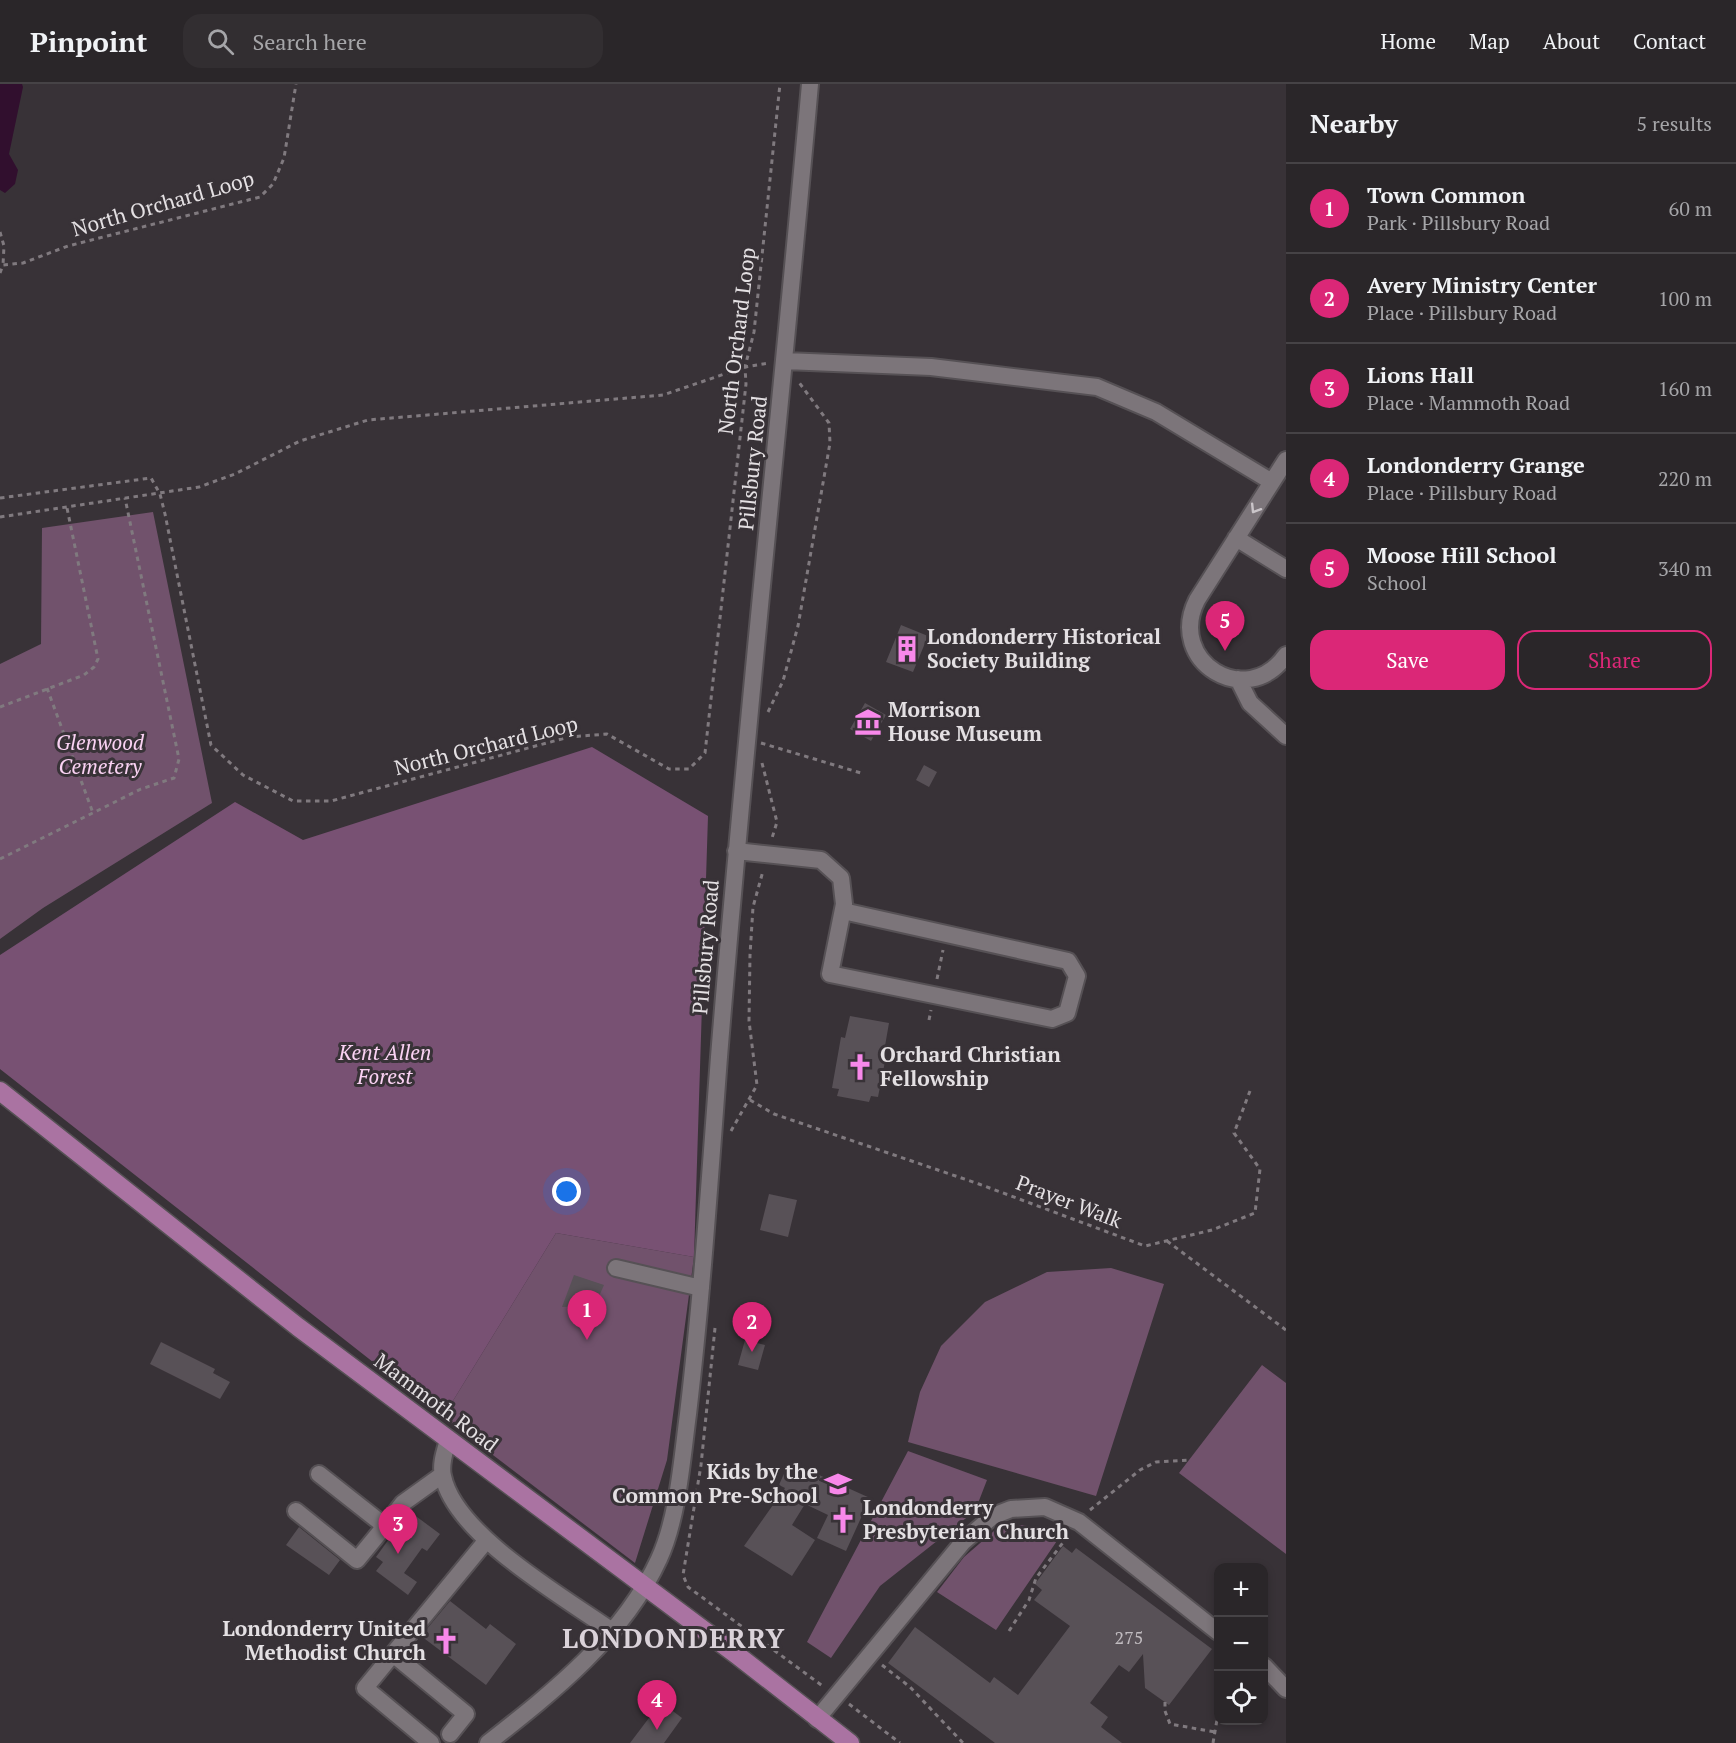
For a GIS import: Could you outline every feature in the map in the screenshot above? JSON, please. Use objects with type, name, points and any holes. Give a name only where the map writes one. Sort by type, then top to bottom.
[{"type":"main road","name":"Mammoth Road","points":[[0,1091],[298,1327],[737,1655],[850,1743]]},
{"type":"street","name":"Pillsbury Road","points":[[488,1743],[583,1662],[612,1631],[660,1558],[675,1495],[690,1396],[701,1288],[736,851],[755,743],[785,361],[810,84]]},
{"type":"street","points":[[785,361],[932,367],[1097,387],[1156,412],[1272,482]]},
{"type":"street","points":[[1286,460],[1197,600],[1190,626],[1192,644],[1201,659],[1214,672],[1238,679],[1262,675],[1276,666],[1286,655]]},
{"type":"street","points":[[1236,538],[1286,569]]},
{"type":"street","points":[[1238,679],[1250,703],[1286,736]]},
{"type":"street","points":[[736,851],[821,860],[841,878],[843,911],[830,974],[1052,1019],[1067,1012],[1077,976],[1068,961],[843,911]]},
{"type":"street","points":[[616,1268],[701,1288]]},
{"type":"street","points":[[448,1440],[442,1475],[450,1494],[469,1525],[486,1541],[612,1631]]},
{"type":"street","points":[[319,1474],[385,1526]]},
{"type":"street","points":[[296,1511],[357,1560],[403,1503],[442,1475]]},
{"type":"street","points":[[817,1719],[963,1542],[993,1516],[1011,1509],[1045,1508],[1079,1522],[1214,1629]]},
{"type":"street","points":[[432,1743],[365,1688],[486,1541]]},
{"type":"street","points":[[393,1654],[466,1714],[451,1740]]},
{"type":"street","points":[[1268,1671],[1286,1689]]},
{"type":"path","name":"North Orchard Loop","points":[[3,265],[23,263],[68,246],[260,197],[273,184],[284,158],[297,84]]},
{"type":"path","name":"North Orchard Loop","points":[[160,494],[211,744],[243,775],[293,801],[331,801],[569,737],[607,734],[669,769],[689,769],[705,753],[746,384],[745,367],[754,332],[780,84]]},
{"type":"path","points":[[0,232],[4,246],[0,273]]},
{"type":"path","points":[[0,517],[199,487],[235,474],[300,441],[368,420],[663,395],[745,367],[785,361],[829,423],[830,443],[798,626],[783,681],[768,712],[766,723]]},
{"type":"path","points":[[0,498],[150,478],[160,494]]},
{"type":"path","points":[[0,860],[141,789],[174,778],[179,759],[125,498]]},
{"type":"path","points":[[0,707],[84,675],[94,667],[98,659],[67,507]]},
{"type":"path","points":[[47,688],[93,813]]},
{"type":"path","points":[[755,743],[765,733]]},
{"type":"path","points":[[755,743],[762,752]]},
{"type":"path","points":[[755,743],[861,773]]},
{"type":"path","points":[[729,1138],[732,1127],[758,1084],[749,1021],[753,907],[777,822],[761,761]]},
{"type":"path","points":[[936,986],[946,934]]},
{"type":"path","name":"Prayer Walk","points":[[750,1100],[774,1114],[979,1184],[1144,1246],[1212,1230],[1256,1213],[1260,1169],[1234,1133],[1250,1091]]},
{"type":"path","points":[[1166,1241],[1286,1330]]},
{"type":"path","points":[[716,1323],[706,1422],[683,1575],[688,1587],[900,1743]]},
{"type":"path","points":[[1009,1631],[1029,1600],[1036,1578],[1079,1522],[1117,1487],[1140,1470],[1156,1462],[1189,1460]]},
{"type":"path","points":[[868,1656],[910,1687],[963,1743]]},
{"type":"path","points":[[1165,1702],[1165,1712],[1170,1724],[1215,1732]]},
{"type":"path","points":[[1214,1743],[1216,1725]]},
{"type":"green space","name":"Glenwood Cemetery","points":[[153,512],[212,803],[43,908],[0,939],[0,664],[41,644],[42,528]]},
{"type":"green space","name":"Kent Allen Forest","points":[[592,747],[708,816],[694,1257],[556,1233],[443,1417],[0,1069],[0,955],[235,802],[303,840]]},
{"type":"green space","points":[[556,1233],[694,1257],[667,1460],[635,1563],[443,1417]]},
{"type":"green space","points":[[1111,1268],[1164,1284],[1096,1496],[908,1442],[920,1392],[941,1346],[985,1302],[1047,1272]]},
{"type":"green space","points":[[1262,1365],[1286,1383],[1286,1554],[1179,1473]]},
{"type":"green space","points":[[908,1451],[987,1480],[975,1511],[880,1586],[831,1658],[807,1642]]},
{"type":"green space","points":[[1019,1525],[1043,1527],[1061,1535],[996,1630],[937,1592],[964,1557],[994,1531]]},
{"type":"shaded area","points":[[0,84],[22,84],[23,87],[9,154],[18,170],[15,184],[5,193],[0,190]]},
{"type":"building","name":"Londonderry Historical Society Building","points":[[901,625],[928,636],[913,672],[886,662]]},
{"type":"building","name":"Morrison House Museum","points":[[865,703],[886,715],[871,741],[850,729]]},
{"type":"building","points":[[924,765],[937,772],[929,787],[916,780]]},
{"type":"building","name":"Orchard Christian Fellowship","points":[[850,1016],[889,1023],[885,1046],[888,1046],[878,1097],[871,1096],[869,1102],[837,1096],[839,1089],[832,1088],[841,1037],[845,1038]]},
{"type":"building","points":[[769,1194],[797,1200],[788,1237],[760,1230]]},
{"type":"building","points":[[574,1275],[604,1285],[600,1294],[586,1306],[562,1307]]},
{"type":"building","points":[[745,1340],[765,1345],[758,1370],[738,1365]]},
{"type":"building","points":[[161,1342],[215,1369],[213,1373],[230,1382],[220,1399],[150,1364]]},
{"type":"building","name":"Londonderry Presbyterian Church","points":[[799,1466],[870,1498],[846,1551],[817,1538],[828,1515],[805,1504],[792,1525],[815,1540],[792,1576],[744,1546],[785,1488],[779,1485],[787,1467],[797,1471]]},
{"type":"building","points":[[407,1514],[411,1517],[413,1514],[440,1534],[427,1551],[422,1548],[404,1573],[417,1582],[408,1595],[376,1571],[383,1562],[376,1557]]},
{"type":"building","points":[[299,1527],[340,1560],[329,1575],[286,1545]]},
{"type":"building","points":[[1063,1546],[1072,1553],[1076,1548],[1212,1649],[1169,1705],[1145,1688],[1143,1654],[1129,1672],[1119,1665],[1090,1703],[1108,1717],[1101,1727],[1122,1743],[995,1743],[888,1663],[915,1627],[990,1683],[994,1677],[1018,1695],[1070,1626],[1034,1600],[1042,1590],[1035,1584]]},
{"type":"building","name":"Londonderry United Methodist Church","points":[[450,1601],[486,1629],[490,1624],[516,1644],[486,1685],[421,1636]]},
{"type":"building","points":[[661,1702],[682,1718],[664,1743],[630,1743]]},
{"type":"place","name":"Londonderry Historical Society Building","points":[[907,649]]},
{"type":"place","name":"Moose Hill School","points":[[1225,651]]},
{"type":"place","name":"Morrison House Museum","points":[[868,722]]},
{"type":"place","name":"Orchard Christian Fellowship","points":[[860,1067]]},
{"type":"place","name":"Town Common","points":[[587,1340]]},
{"type":"place","name":"Avery Ministry Center","points":[[752,1352]]},
{"type":"place","name":"Kids by the Common Pre-School","points":[[838,1484]]},
{"type":"place","name":"Londonderry Presbyterian Church","points":[[843,1520]]},
{"type":"place","name":"Lions Hall","points":[[398,1554]]},
{"type":"place","name":"Londonderry United Methodist Church","points":[[446,1641]]},
{"type":"place","name":"Londonderry Grange","points":[[657,1730]]},
{"type":"district","name":"LONDONDERRY","points":[[674,1639]]}]
